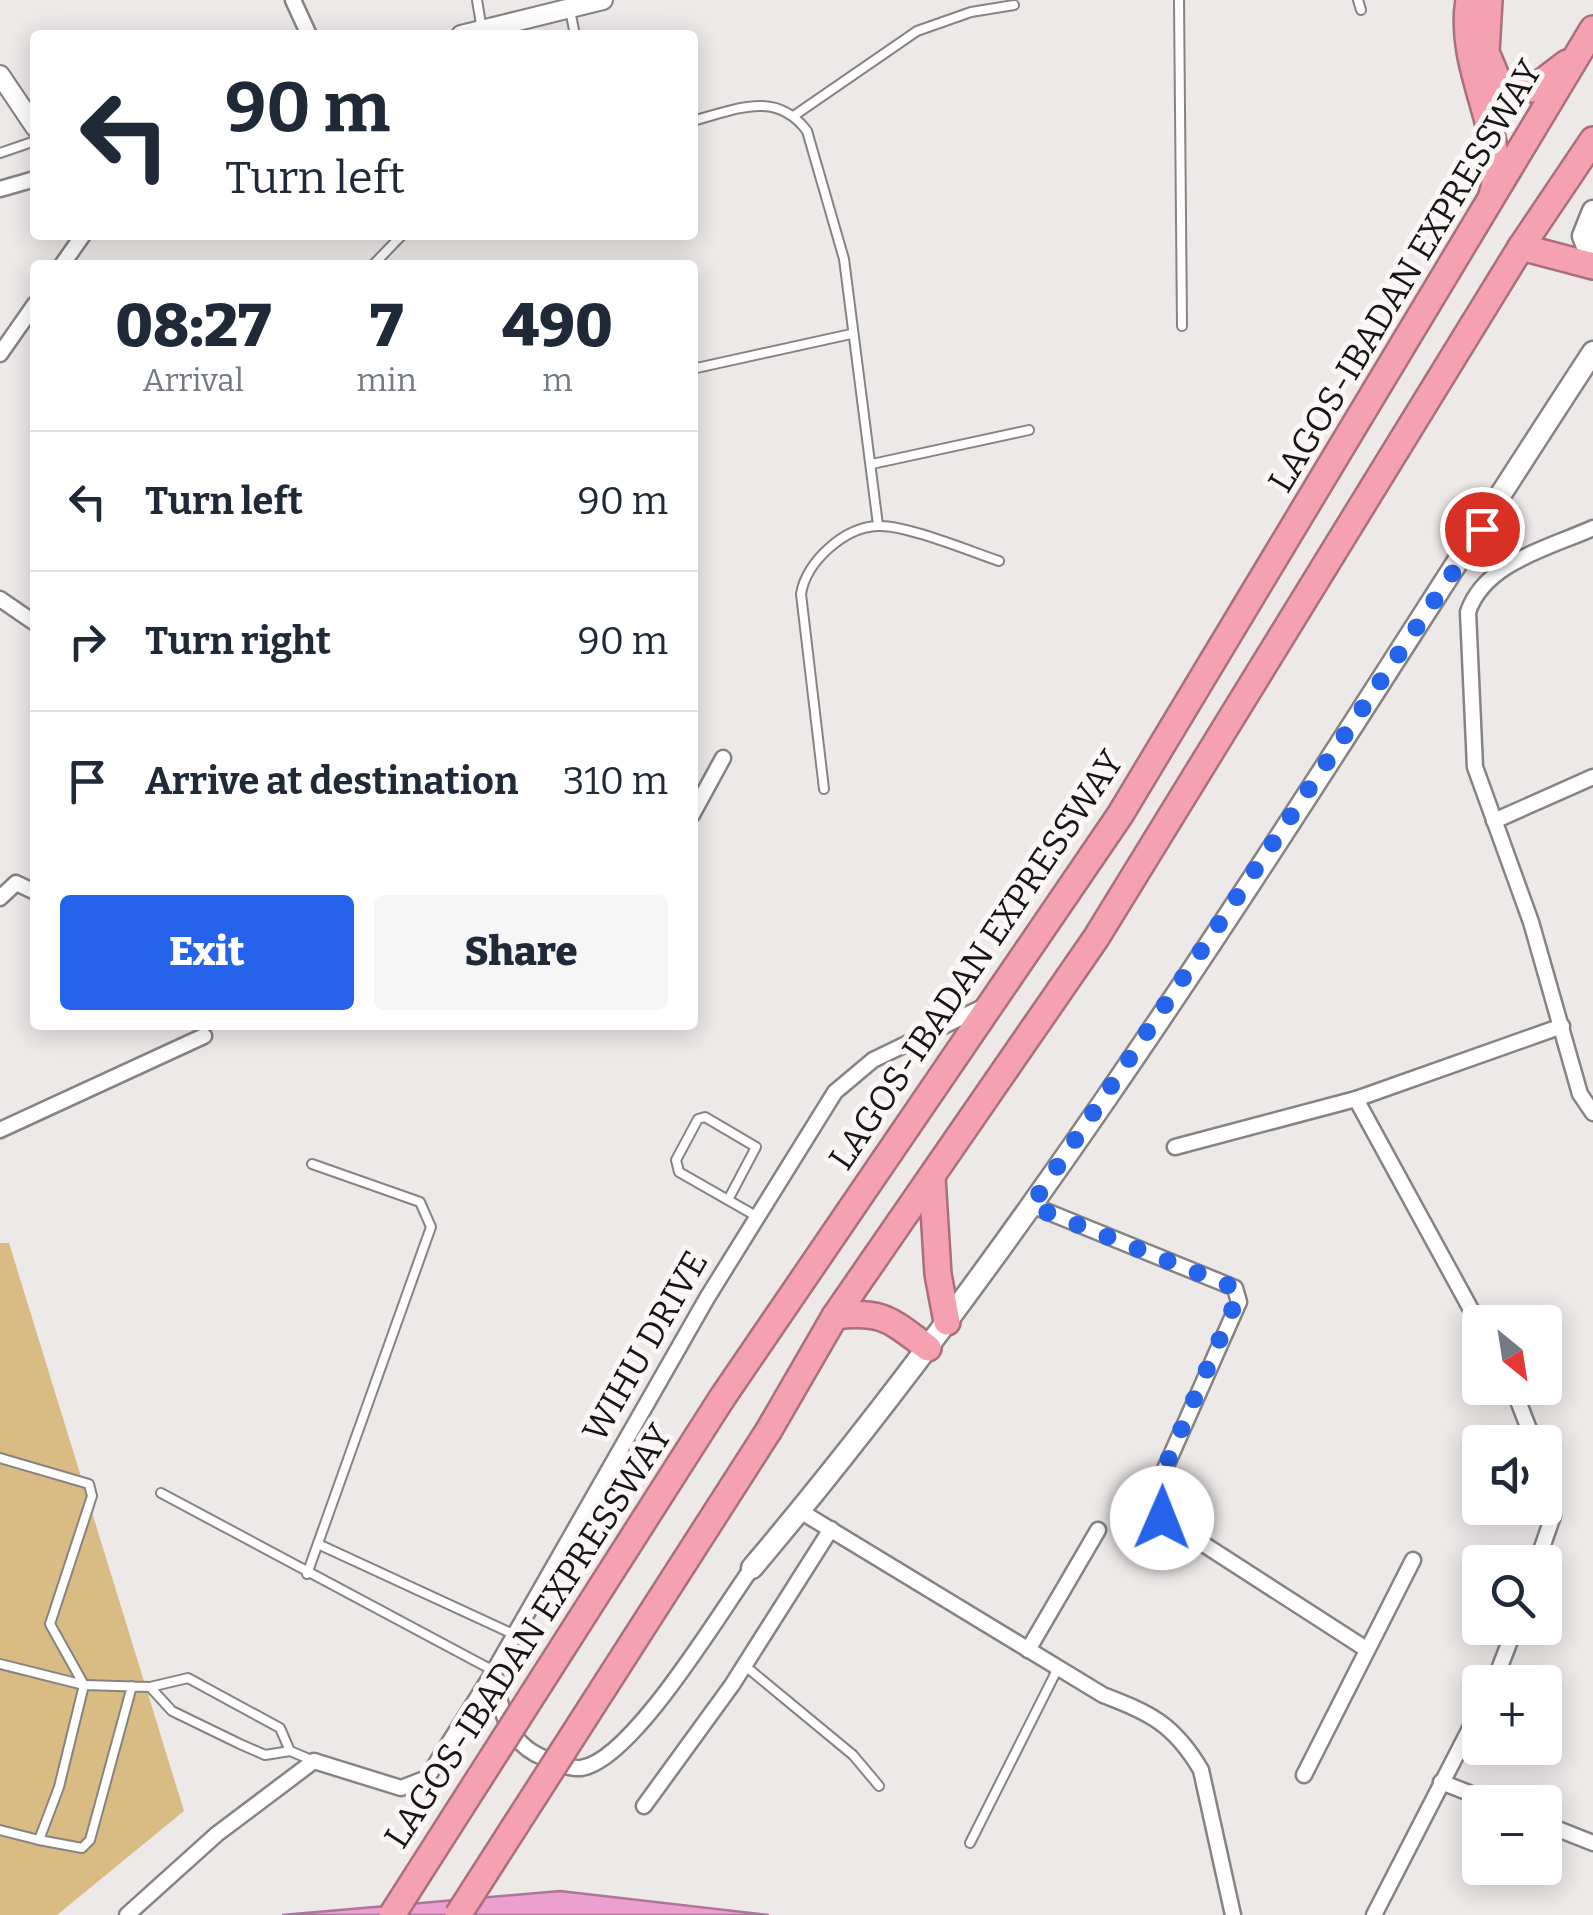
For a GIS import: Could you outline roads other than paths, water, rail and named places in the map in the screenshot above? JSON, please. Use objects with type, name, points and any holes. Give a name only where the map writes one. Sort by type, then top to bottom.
[{"type":"highway","points":[[1469,0],[1468,60],[1496,169],[1485,214]]},
{"type":"highway","points":[[1490,0],[1486,52],[1499,82],[1514,88],[1533,89],[1549,80],[1593,28]]},
{"type":"highway","name":"LAGOS-IBADAN EXPRESSWAY","points":[[392,1915],[722,1398],[1120,815],[1485,214],[1593,28]]},
{"type":"highway","points":[[458,1915],[769,1430],[836,1316],[1096,938],[1521,247],[1593,140]]},
{"type":"highway","points":[[1521,247],[1593,264]]},
{"type":"highway","points":[[932,1176],[938,1274],[947,1322]]},
{"type":"highway","points":[[836,1316],[877,1314],[893,1320],[928,1348]]},
{"type":"main road","points":[[1593,210],[1583,236],[1593,264]]},
{"type":"main road","points":[[752,1568],[928,1348],[1031,1206],[1586,378],[1593,352]]},
{"type":"street","points":[[293,0],[307,30]]},
{"type":"street","points":[[482,30],[568,4],[603,0]]},
{"type":"street","points":[[0,74],[30,119]]},
{"type":"street","points":[[0,188],[30,180]]},
{"type":"street","points":[[0,354],[30,311]]},
{"type":"street","points":[[1593,528],[1492,574],[1476,590],[1468,612],[1475,767],[1562,1026],[1580,1094],[1593,1113]]},
{"type":"street","points":[[0,599],[30,619]]},
{"type":"street","points":[[698,804],[724,758]]},
{"type":"street","points":[[1494,821],[1593,777]]},
{"type":"street","points":[[0,898],[16,884],[30,890]]},
{"type":"street","name":"WIHU DRIVE","points":[[314,1761],[400,1788],[414,1786],[426,1778],[494,1672],[756,1216],[835,1092],[873,1060],[992,1002]]},
{"type":"street","points":[[1176,1146],[1356,1099],[1562,1026]]},
{"type":"street","points":[[0,1130],[204,1036]]},
{"type":"street","points":[[1356,1099],[1469,1305]]},
{"type":"street","points":[[1031,1206],[1235,1288],[1239,1302],[1152,1498],[1162,1518],[1366,1650]]},
{"type":"street","points":[[800,1510],[1103,1695],[1157,1716],[1189,1750],[1201,1770],[1234,1915]]},
{"type":"street","points":[[644,1806],[744,1664],[830,1529]]},
{"type":"street","points":[[1028,1650],[1098,1530]]},
{"type":"street","points":[[1304,1775],[1413,1560]]},
{"type":"street","points":[[494,1672],[499,1704],[513,1738],[542,1758],[579,1768],[609,1756],[638,1729],[752,1568]]},
{"type":"street","points":[[1374,1915],[1462,1744]]},
{"type":"street","points":[[127,1915],[217,1834],[314,1761]]},
{"type":"street","points":[[1442,1782],[1462,1790]]},
{"type":"street","points":[[1562,1831],[1593,1843]]},
{"type":"lane","points":[[477,0],[482,30]]},
{"type":"lane","points":[[1179,0],[1182,326]]},
{"type":"lane","points":[[568,4],[574,30]]},
{"type":"lane","points":[[796,115],[916,30],[971,12],[1014,4]]},
{"type":"lane","points":[[698,119],[765,103],[796,115],[807,130],[844,259],[878,526]]},
{"type":"lane","points":[[0,153],[30,143]]},
{"type":"lane","points":[[378,260],[397,240]]},
{"type":"lane","points":[[698,368],[851,334]]},
{"type":"lane","points":[[872,464],[1029,430]]},
{"type":"lane","points":[[824,789],[801,594],[804,575],[832,548],[878,526],[999,561]]},
{"type":"lane","points":[[728,1200],[756,1147],[704,1117],[698,1119],[676,1166],[728,1200],[756,1216]]},
{"type":"lane","points":[[307,1574],[430,1228],[429,1215],[420,1202],[312,1164]]},
{"type":"lane","points":[[0,1458],[89,1484],[92,1496],[50,1624],[84,1685],[59,1787],[39,1840]]},
{"type":"lane","points":[[160,1493],[494,1672]]},
{"type":"lane","points":[[318,1544],[515,1635]]},
{"type":"lane","points":[[0,1664],[84,1685],[150,1686],[188,1678],[280,1728],[290,1751]]},
{"type":"lane","points":[[744,1664],[853,1755],[878,1786]]},
{"type":"lane","points":[[970,1843],[1058,1668]]},
{"type":"lane","points":[[0,1830],[82,1848],[90,1840],[132,1686]]},
{"type":"lane","points":[[150,1686],[172,1710],[265,1755],[290,1751],[314,1761]]}]
